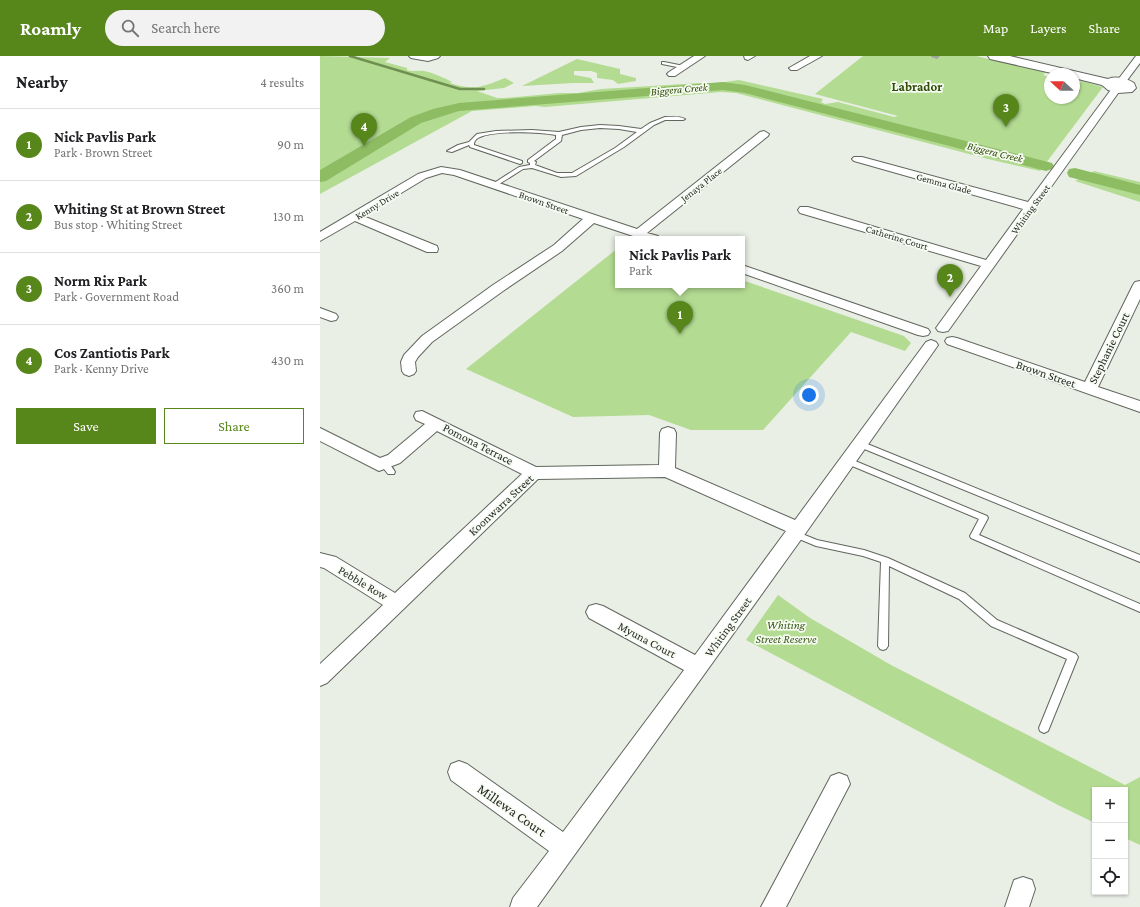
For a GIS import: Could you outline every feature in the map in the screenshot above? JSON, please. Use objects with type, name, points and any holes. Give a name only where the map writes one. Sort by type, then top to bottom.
[{"type":"main road","points":[[994,56],[1047,68]]},
{"type":"main road","points":[[1080,76],[1123,86]]},
{"type":"street","points":[[414,56],[428,58],[435,56]]},
{"type":"street","points":[[672,74],[700,56]]},
{"type":"street","points":[[794,68],[817,56]]},
{"type":"street","name":"Whiting Street","points":[[943,328],[1031,207],[1123,86],[1140,57]]},
{"type":"street","name":"Jenaya Place","points":[[638,234],[764,134]]},
{"type":"street","name":"Gemma Glade","points":[[858,159],[1031,207]]},
{"type":"street","name":"Brown Street","points":[[434,172],[450,170],[644,236]]},
{"type":"street","name":"Kenny Drive","points":[[320,238],[422,176],[434,172]]},
{"type":"street","name":"Catherine Court","points":[[804,210],[990,265]]},
{"type":"street","points":[[355,217],[432,249]]},
{"type":"street","points":[[409,371],[408,362],[411,355],[427,339],[498,288],[558,248],[592,218]]},
{"type":"street","points":[[745,270],[927,338],[943,346],[952,342],[953,339],[950,333],[943,328],[931,328],[927,338]]},
{"type":"street","name":"Stephanie Court","points":[[1089,389],[1140,285]]},
{"type":"street","name":"Whiting Street","points":[[522,907],[848,461],[927,338]]},
{"type":"street","name":"Brown Street","points":[[952,342],[1140,407]]},
{"type":"street","name":"Pomona Terrace","points":[[320,434],[375,463],[388,468],[394,459],[429,420],[534,473]]},
{"type":"street","points":[[667,471],[668,433]]},
{"type":"street","name":"Koonwarra Street","points":[[320,677],[534,473],[667,471],[797,531]]},
{"type":"street","name":"Pebble Row","points":[[325,561],[397,604]]},
{"type":"street","name":"Myuna Court","points":[[596,612],[698,668]]},
{"type":"street","name":"Millewa Court","points":[[459,772],[565,848]]},
{"type":"street","points":[[773,907],[839,784]]},
{"type":"lane","points":[[664,63],[682,67]]},
{"type":"lane","points":[[531,163],[562,176],[579,173],[586,167],[625,144],[641,131],[665,118],[683,119]]},
{"type":"lane","points":[[450,151],[471,143],[480,135],[512,131],[559,134],[581,127],[598,125],[619,126],[641,131]]},
{"type":"lane","points":[[494,185],[521,165],[531,163],[559,140],[559,134]]},
{"type":"lane","points":[[471,143],[472,146],[521,165]]},
{"type":"lane","points":[[860,444],[1140,559]]},
{"type":"lane","points":[[848,461],[984,518],[974,536],[1140,608]]},
{"type":"lane","points":[[797,531],[816,543],[864,553],[885,560],[962,596],[994,623],[1073,657],[1044,728]]},
{"type":"lane","points":[[883,646],[885,560]]},
{"type":"green space","points":[[320,56],[390,58],[385,62],[407,68],[409,71],[431,73],[452,82],[450,83],[466,87],[484,86],[505,78],[514,83],[504,88],[477,91],[497,98],[578,93],[601,89],[701,83],[710,84],[739,80],[823,99],[821,102],[825,104],[838,102],[894,117],[898,116],[815,94],[863,56],[976,56],[1044,72],[1044,104],[1080,104],[1080,82],[1082,81],[1103,87],[1040,171],[988,159],[736,93],[721,92],[545,107],[535,106],[472,111],[320,194]]},
{"type":"green space","points":[[577,59],[620,69],[620,74],[636,78],[636,81],[618,84],[613,80],[597,78],[597,73],[591,71],[574,71],[574,75],[591,78],[594,83],[522,86]]},
{"type":"green space","points":[[1094,171],[1140,182],[1140,202],[1075,181]]},
{"type":"green space","points":[[615,250],[615,288],[745,288],[745,281],[904,336],[911,343],[905,351],[851,332],[763,430],[691,430],[649,415],[573,417],[466,369]]},
{"type":"green space","name":"Whiting Street Reserve","points":[[778,595],[810,618],[891,665],[1125,785],[1140,777],[1140,845],[1128,839],[1128,787],[1092,787],[1092,822],[746,640]]},
{"type":"waterway","points":[[350,56],[460,89],[484,89]]},
{"type":"waterway","name":"Biggera Creek","points":[[320,177],[416,120],[438,112],[459,107],[723,86],[745,89],[1046,166]]},
{"type":"waterway","name":"Biggera Creek","points":[[1075,173],[1140,190]]},
{"type":"place","name":"Norm Rix Park","points":[[1006,127]]},
{"type":"place","name":"Cos Zantiotis Park","points":[[364,146]]},
{"type":"place","name":"Whiting St at Brown Street","points":[[950,297]]},
{"type":"place","name":"Nick Pavlis Park","points":[[680,334]]},
{"type":"district","name":"Labrador","points":[[917,86]]}]
